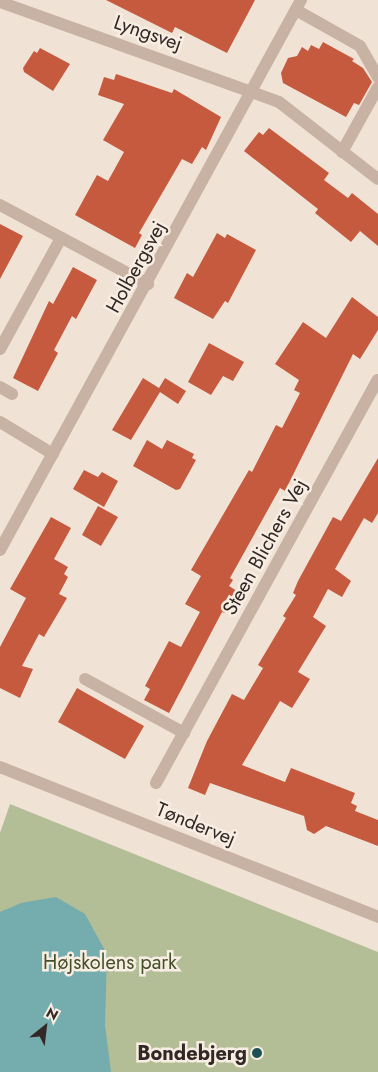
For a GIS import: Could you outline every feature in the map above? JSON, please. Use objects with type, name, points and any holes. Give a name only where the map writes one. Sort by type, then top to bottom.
[{"type":"street","name":"Lyngsvej","points":[[0,2],[254,90],[279,102],[378,179]]},
{"type":"street","name":"Holbergsvej","points":[[0,550],[148,284],[299,5]]},
{"type":"street","points":[[299,5],[360,46],[378,77]]},
{"type":"street","points":[[342,152],[378,87]]},
{"type":"street","points":[[0,205],[148,284]]},
{"type":"street","points":[[0,349],[61,238]]},
{"type":"street","name":"Steen Blichers Vej","points":[[156,783],[378,380]]},
{"type":"street","points":[[0,388],[12,394]]},
{"type":"street","points":[[0,422],[54,454]]},
{"type":"street","points":[[84,680],[184,733]]},
{"type":"street","name":"Tøndervej","points":[[0,767],[378,917]]},
{"type":"green space","name":"Højskolens park","points":[[10,804],[378,952],[378,1072],[0,1072],[0,833]]},
{"type":"water","points":[[56,897],[85,914],[107,954],[105,1025],[111,1072],[0,1072],[0,912],[21,903]]},
{"type":"building","points":[[106,0],[255,0],[227,53],[175,27],[172,33]]},
{"type":"building","points":[[323,42],[354,59],[352,61],[363,68],[372,82],[359,105],[354,103],[346,117],[283,83],[281,73],[288,58],[297,56],[302,47],[308,51],[311,45],[319,49]]},
{"type":"building","points":[[40,48],[70,64],[53,91],[24,72],[23,68],[34,51],[37,53]]},
{"type":"building","points":[[116,74],[172,93],[174,89],[221,117],[206,150],[202,147],[192,164],[182,159],[139,233],[142,235],[135,248],[75,215],[97,175],[108,181],[124,152],[103,140],[124,104],[98,95],[104,77],[114,80]]},
{"type":"building","points":[[269,128],[329,173],[324,180],[348,198],[352,193],[378,214],[378,246],[360,231],[351,242],[315,213],[318,209],[244,151],[259,132],[263,135]]},
{"type":"building","points":[[0,224],[23,236],[0,279]]},
{"type":"building","points":[[217,233],[225,238],[227,234],[256,250],[228,303],[225,301],[213,319],[174,298],[187,273],[193,277]]},
{"type":"building","points":[[73,267],[97,280],[76,319],[72,316],[54,350],[58,353],[38,391],[13,378],[49,301],[53,304]]},
{"type":"building","points":[[352,297],[378,317],[378,330],[360,359],[353,354],[285,491],[280,488],[230,578],[233,580],[229,586],[237,591],[225,613],[222,612],[169,713],[144,700],[150,689],[145,686],[169,641],[181,647],[200,612],[185,604],[201,576],[191,570],[249,470],[252,472],[276,425],[282,428],[300,393],[294,390],[299,380],[275,364],[303,322],[326,338]]},
{"type":"building","points":[[209,343],[244,362],[233,381],[223,376],[211,395],[188,382]]},
{"type":"building","points":[[143,378],[159,388],[165,378],[186,391],[178,404],[160,392],[131,440],[112,430]]},
{"type":"building","points":[[147,440],[162,449],[167,440],[194,454],[192,458],[196,460],[180,489],[176,490],[133,466]]},
{"type":"building","points":[[378,458],[378,513],[372,523],[364,518],[335,569],[351,581],[342,597],[328,589],[313,617],[326,626],[298,672],[310,679],[292,708],[280,701],[242,765],[285,782],[291,768],[355,793],[351,803],[357,806],[355,811],[378,820],[378,846],[326,826],[314,834],[307,830],[304,816],[210,783],[205,795],[188,788],[207,741],[232,694],[244,700],[263,668],[258,665],[286,618],[283,616],[296,595],[293,593],[298,581],[333,517],[341,521]]},
{"type":"building","points":[[84,470],[98,477],[102,472],[118,481],[104,507],[73,489]]},
{"type":"building","points":[[98,506],[118,517],[101,546],[82,535]]},
{"type":"building","points":[[51,517],[71,528],[54,559],[68,567],[64,574],[68,577],[59,594],[67,598],[44,637],[39,634],[22,666],[33,669],[20,698],[0,688],[0,647],[26,598],[10,589]]},
{"type":"building","points":[[77,688],[144,726],[125,759],[58,722]]},
{"type":"place","name":"Bondebjerg","points":[[257,1053]]}]
